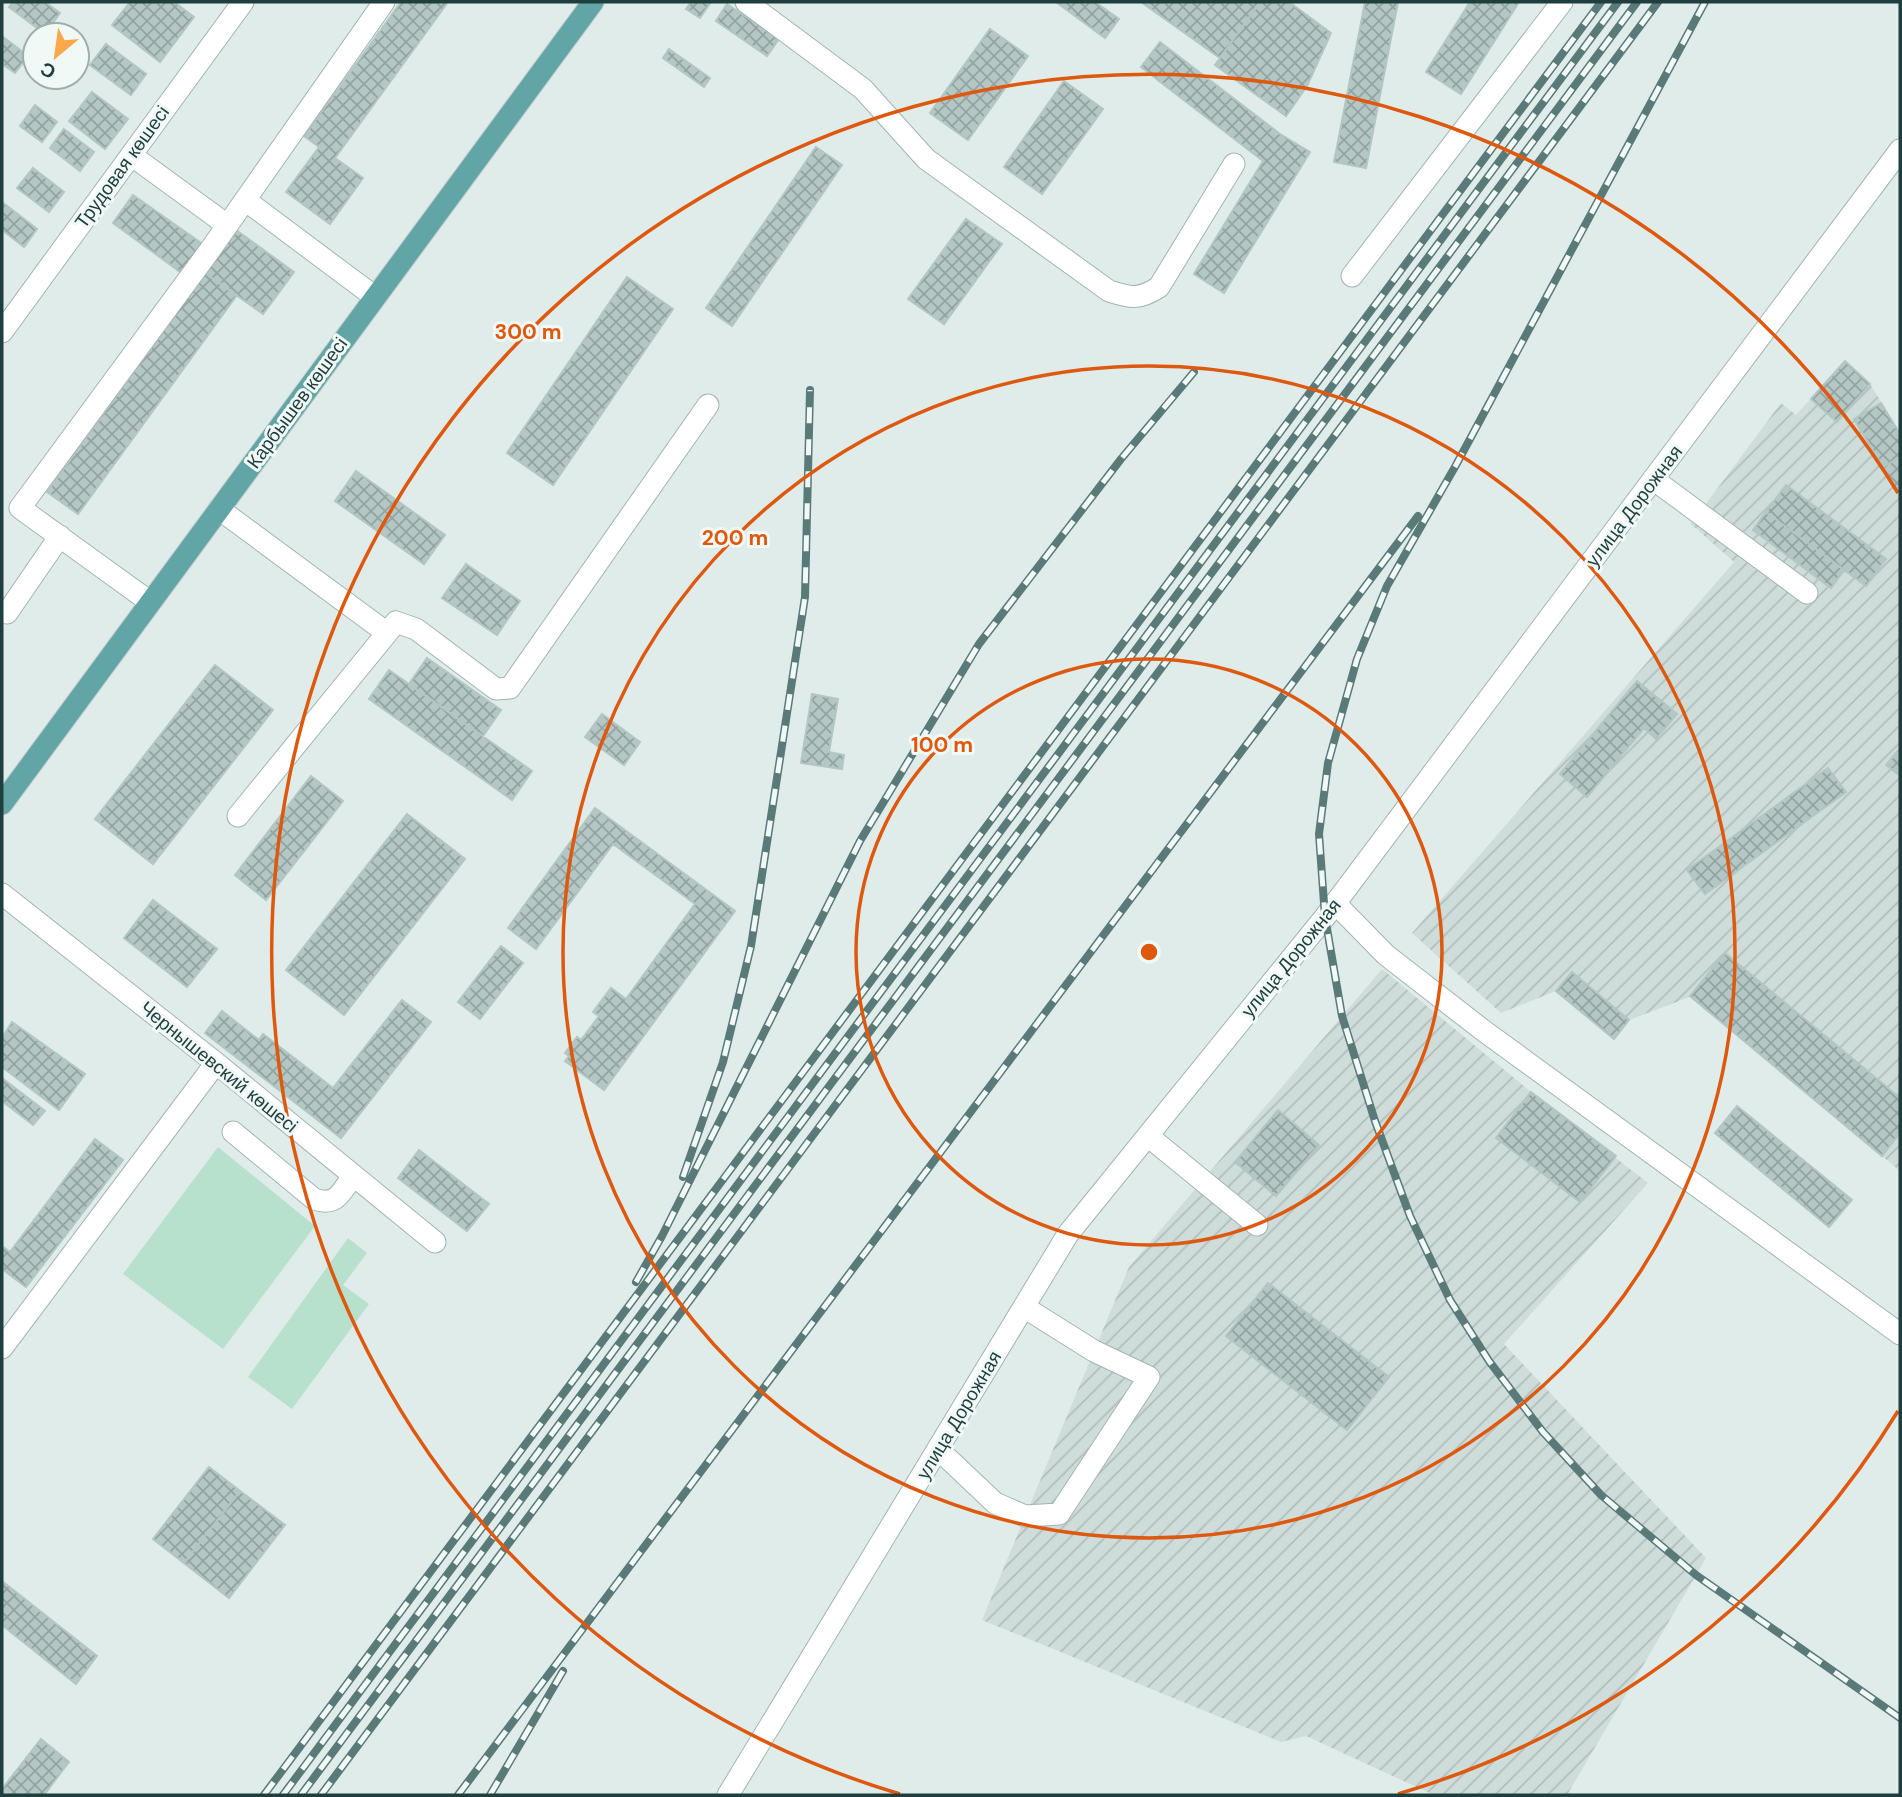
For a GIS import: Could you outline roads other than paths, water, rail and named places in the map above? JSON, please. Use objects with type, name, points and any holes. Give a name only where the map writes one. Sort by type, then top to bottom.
[{"type":"main road","name":"Карбышев көшесі","points":[[2,804],[593,2]]},
{"type":"street","name":"Трудовая көшесі","points":[[2,332],[243,2]]},
{"type":"street","points":[[150,603],[20,508],[246,200],[384,2]]},
{"type":"street","points":[[746,2],[863,89],[926,159],[1109,291],[1129,298],[1145,296],[1159,287],[1234,164]]},
{"type":"street","points":[[1352,275],[1562,2]]},
{"type":"street","name":"улица Дорожная","points":[[728,1795],[1068,1234],[1335,903],[1900,150]]},
{"type":"street","points":[[131,155],[227,225]]},
{"type":"street","points":[[246,200],[375,297]]},
{"type":"street","points":[[238,816],[396,622],[416,629],[496,689],[510,688],[708,405]]},
{"type":"street","points":[[1653,479],[1807,593]]},
{"type":"street","points":[[219,509],[387,633]]},
{"type":"street","points":[[7,613],[60,536]]},
{"type":"street","name":"Чернышевский көшесі","points":[[2,894],[216,1063],[435,1242]]},
{"type":"street","points":[[1335,903],[1386,954],[1484,1031],[1900,1334]]},
{"type":"street","points":[[2,1348],[216,1063]]},
{"type":"street","points":[[233,1132],[314,1199],[325,1203],[336,1199],[353,1176]]},
{"type":"street","points":[[1147,1136],[1257,1225]]},
{"type":"street","points":[[938,1449],[995,1503],[1025,1516],[1059,1514],[1149,1377],[1094,1351],[1024,1307]]},
{"type":"railway","points":[[264,1795],[1601,2]]},
{"type":"railway","points":[[283,1795],[1618,2]]},
{"type":"railway","points":[[301,1795],[1637,2]]},
{"type":"railway","points":[[321,1795],[1658,2]]},
{"type":"railway","points":[[1705,2],[1456,465],[1387,586],[1357,659],[1328,763],[1319,834],[1325,917],[1342,1016],[1375,1121],[1410,1216],[1450,1300],[1489,1361],[1543,1432],[1601,1495],[1696,1575],[1900,1718]]},
{"type":"railway","points":[[636,1282],[662,1236],[860,841],[979,644],[1121,459],[1194,372]]},
{"type":"railway","points":[[683,1177],[723,1062],[751,946],[805,597],[810,390]]},
{"type":"railway","points":[[458,1795],[1418,516]]},
{"type":"railway","points":[[490,1795],[563,1671]]}]
